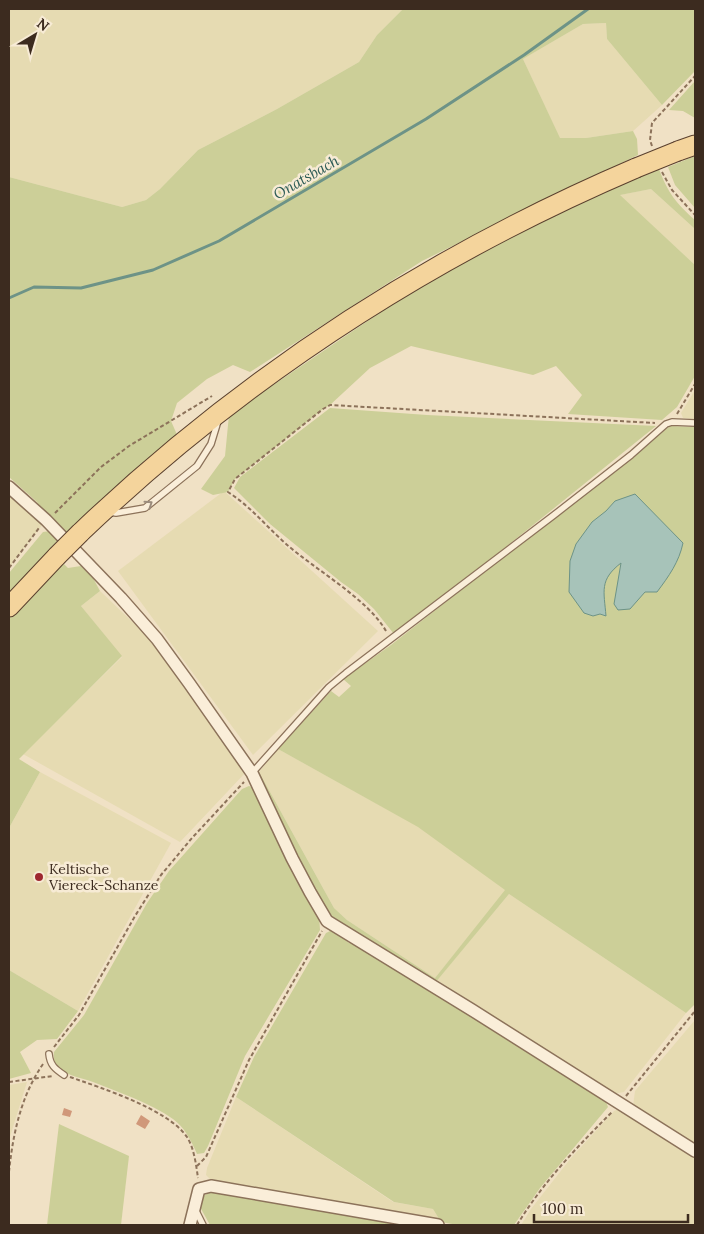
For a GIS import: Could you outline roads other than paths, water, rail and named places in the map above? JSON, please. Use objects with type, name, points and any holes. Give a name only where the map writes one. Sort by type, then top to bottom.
[{"type":"main road","points":[[9,607],[102,511],[161,459],[217,403],[421,275],[505,228],[592,187],[687,148]]},
{"type":"street","points":[[9,487],[46,520],[121,598],[157,639],[225,732],[252,773],[292,858],[327,921],[695,1151]]},
{"type":"street","points":[[190,1225],[199,1189],[211,1186],[438,1225]]},
{"type":"lane","points":[[102,511],[116,513],[145,508],[197,466],[211,444],[217,403]]},
{"type":"lane","points":[[252,773],[329,687],[631,455],[669,423],[695,423]]},
{"type":"lane","points":[[49,1054],[50,1061],[56,1070],[64,1075]]},
{"type":"lane","points":[[194,1206],[203,1225]]},
{"type":"water","points":[[635,494],[683,543],[676,563],[657,592],[645,592],[630,609],[618,610],[614,604],[621,563],[609,575],[604,586],[606,616],[600,614],[593,616],[584,613],[569,592],[570,561],[576,544],[592,522],[615,501]]},
{"type":"waterway","name":"Onatsbach","points":[[9,298],[34,287],[81,288],[153,270],[219,241],[426,119],[524,55],[588,9]]},
{"type":"place","name":"Keltische Viereck-Schanze","points":[[39,877]]}]
